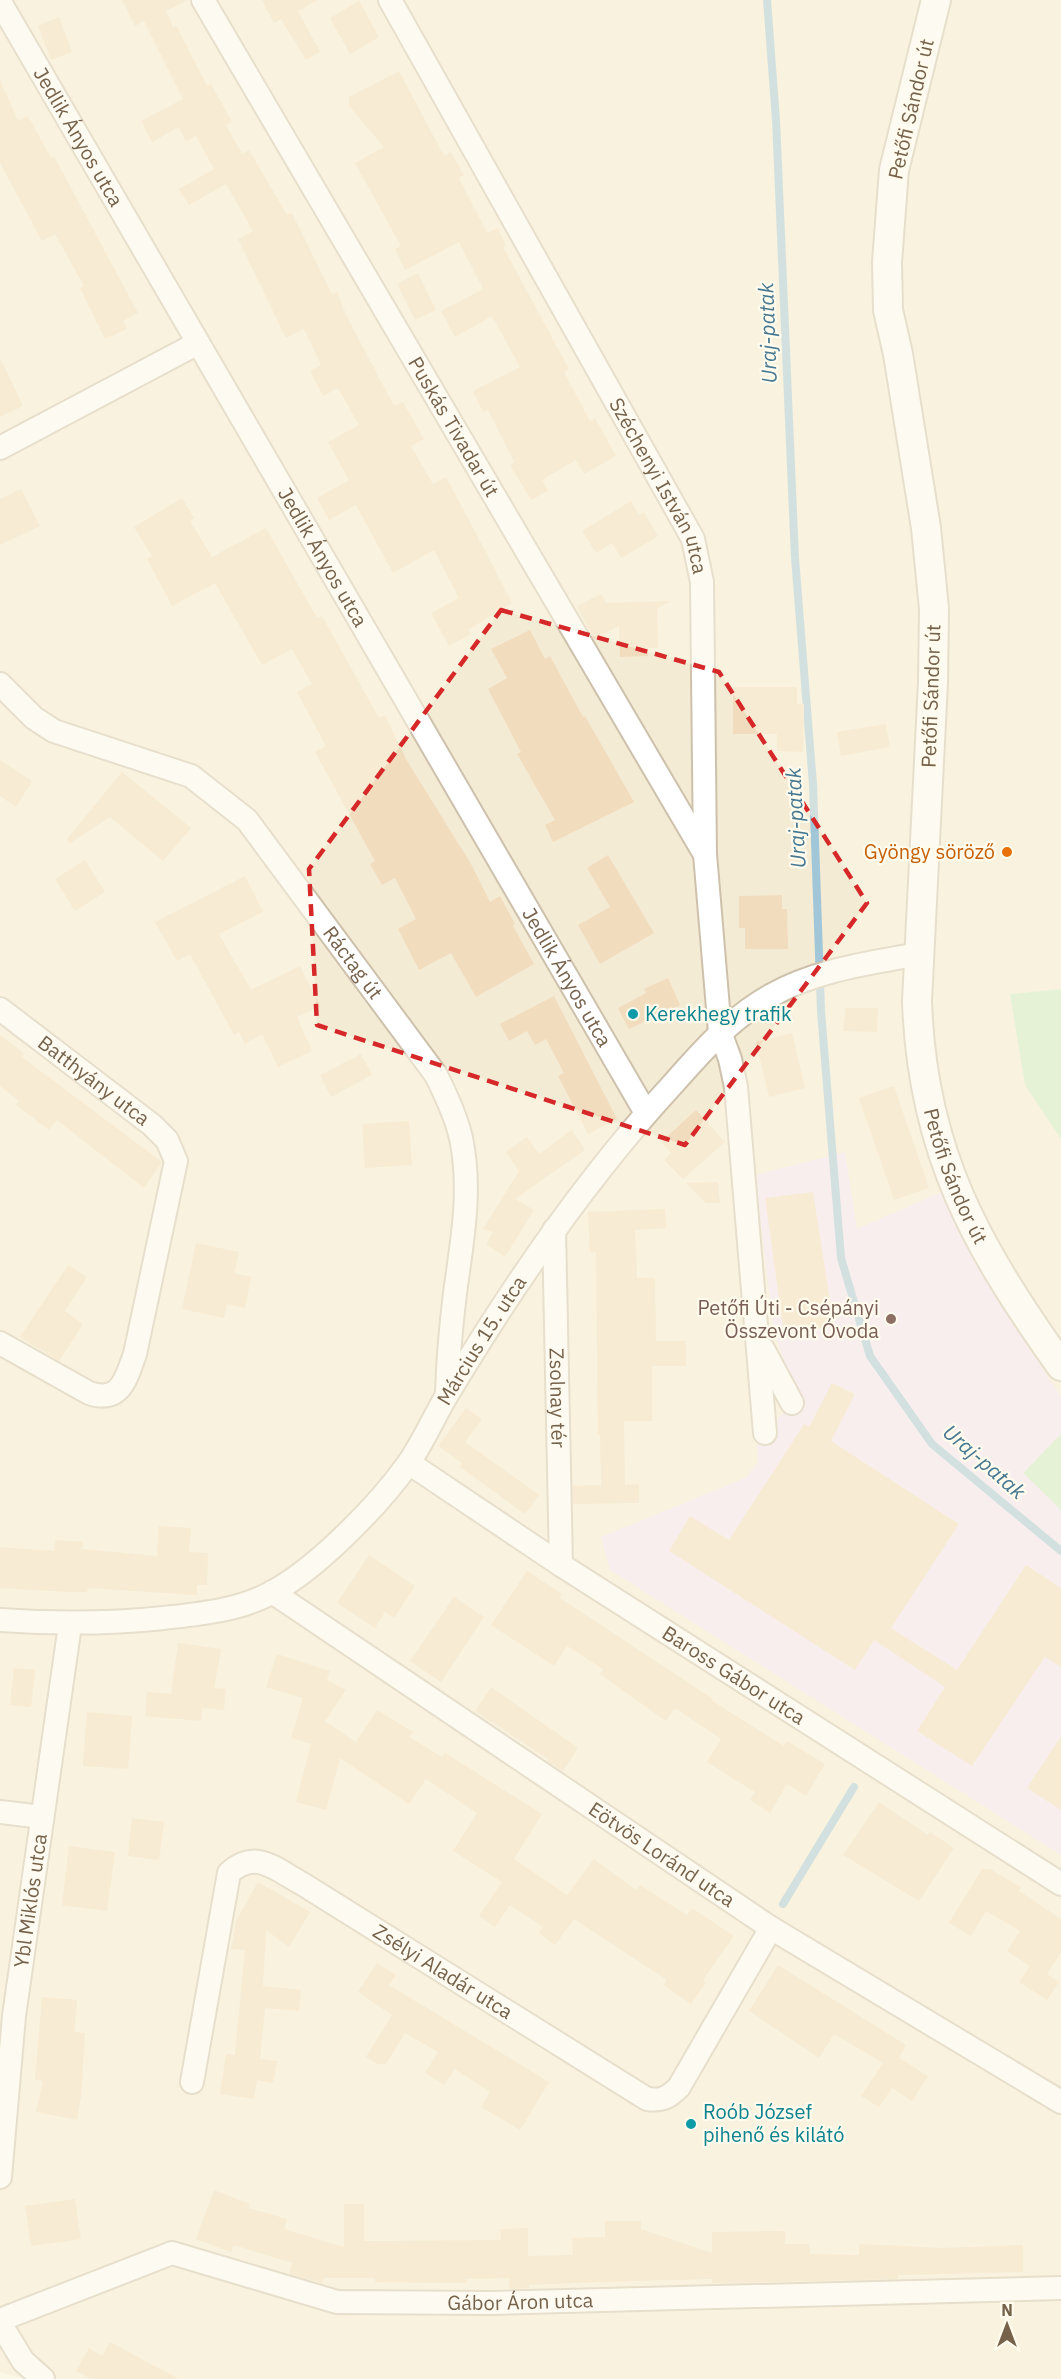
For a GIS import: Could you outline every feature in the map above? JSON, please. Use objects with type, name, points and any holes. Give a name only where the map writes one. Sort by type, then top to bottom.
[{"type":"street","name":"Puskás Tivadar út","points":[[203,0],[705,854]]},
{"type":"street","name":"Széchenyi István utca","points":[[390,0],[693,539],[702,582],[705,854],[720,1032],[730,1059],[736,1087],[765,1433]]},
{"type":"street","name":"Petőfi Sándor út","points":[[936,0],[894,170],[887,262],[888,310],[898,354],[926,528],[934,609],[933,682],[917,1001],[920,1064],[943,1158],[977,1236],[1028,1319],[1061,1366]]},
{"type":"street","name":"Jedlik Ányos utca","points":[[0,2],[646,1113]]},
{"type":"street","points":[[0,448],[198,343]]},
{"type":"street","name":"Ráctag út","points":[[0,684],[34,718],[54,731],[191,776],[247,820],[436,1075],[452,1108],[461,1137],[466,1176],[467,1208],[449,1344],[447,1395]]},
{"type":"street","name":"Március 15. utca","points":[[0,1620],[70,1625],[196,1614],[241,1605],[272,1592],[346,1532],[378,1500],[409,1463],[447,1395],[554,1230],[646,1113],[720,1032],[769,996],[805,981],[862,965],[919,954]]},
{"type":"street","name":"Batthyány utca","points":[[0,1009],[152,1125],[167,1140],[176,1161],[135,1354],[123,1384],[114,1394],[102,1398],[89,1394],[0,1343]]},
{"type":"street","name":"Zsolnay tér","points":[[554,1230],[561,1564]]},
{"type":"street","points":[[757,1336],[792,1403]]},
{"type":"street","name":"Baross Gábor utca","points":[[409,1463],[561,1564],[1061,1884]]},
{"type":"street","name":"Eötvös Loránd utca","points":[[272,1592],[771,1928],[1061,2102]]},
{"type":"street","name":"Ybl Miklós utca","points":[[0,2177],[7,2015],[42,1817],[70,1625]]},
{"type":"street","points":[[0,1812],[42,1817]]},
{"type":"street","name":"Zsélyi Aladár utca","points":[[192,2082],[230,1873],[241,1862],[254,1861],[268,1865],[301,1883],[647,2099],[659,2100],[669,2097],[679,2087],[771,1928]]},
{"type":"street","name":"Gábor Áron utca","points":[[0,2321],[172,2253],[337,2302],[492,2303],[1061,2288]]},
{"type":"street","points":[[0,2321],[22,2361],[43,2379]]},
{"type":"highlighted area","points":[[501,610],[719,672],[867,903],[685,1145],[317,1025],[309,869]]},
{"type":"shaded area","points":[[0,0],[1061,0],[1061,989],[1010,994],[1025,1085],[1061,1139],[1061,2379],[25,2379],[0,2372]]},
{"type":"shaded area","points":[[845,1152],[857,1229],[941,1192],[1001,1306],[1061,1397],[1061,1855],[610,1570],[601,1537],[745,1478],[758,1463],[757,1442],[792,1403],[788,1373],[774,1332],[755,1175]]},
{"type":"green space","points":[[1061,989],[1061,1139],[1025,1085],[1010,994]]},
{"type":"green space","points":[[1061,1434],[1061,1510],[1023,1473]]},
{"type":"building","points":[[122,0],[188,0],[166,11],[173,27],[176,25],[207,86],[211,84],[232,122],[226,125],[242,154],[249,150],[287,215],[292,213],[332,294],[337,292],[347,317],[394,406],[403,402],[424,439],[411,446],[433,484],[446,477],[512,603],[468,630],[471,634],[449,646],[431,613],[459,598],[434,550],[393,573],[356,505],[329,520],[317,498],[349,480],[328,442],[359,425],[338,388],[323,396],[310,371],[321,365],[304,329],[286,338],[238,239],[253,231],[226,184],[189,205],[179,189],[214,169],[196,136],[186,141],[179,127],[152,142],[141,121],[183,99],[144,21],[135,26]]},
{"type":"building","points":[[262,0],[318,0],[298,11],[320,52],[306,60],[281,19],[274,23]]},
{"type":"building","points":[[359,1],[379,37],[350,54],[330,18]]},
{"type":"building","points":[[59,17],[72,52],[51,60],[38,26]]},
{"type":"building","points":[[399,71],[444,156],[451,152],[464,175],[459,178],[487,233],[497,228],[506,245],[503,247],[569,369],[564,372],[590,421],[595,418],[616,456],[584,474],[576,460],[542,480],[548,491],[531,500],[510,465],[514,462],[488,410],[483,412],[473,391],[520,367],[492,316],[455,337],[441,311],[483,289],[459,242],[405,270],[395,249],[401,246],[355,163],[384,147],[349,106],[349,97]]},
{"type":"building","points":[[0,80],[18,121],[28,116],[51,158],[54,156],[138,313],[123,321],[127,329],[105,339],[80,288],[84,286],[55,234],[42,241],[0,163]]},
{"type":"building","points":[[418,273],[436,310],[415,320],[397,284]]},
{"type":"building","points":[[0,358],[23,406],[0,417]]},
{"type":"building","points":[[21,489],[40,526],[0,545],[0,499]]},
{"type":"building","points":[[182,498],[194,518],[190,521],[212,557],[266,528],[317,618],[322,616],[379,718],[385,715],[406,759],[471,864],[490,902],[500,896],[534,964],[476,997],[451,953],[419,970],[398,929],[416,919],[395,878],[382,885],[370,864],[375,861],[315,752],[326,746],[297,692],[312,684],[292,649],[262,665],[215,583],[172,606],[147,559],[152,556],[134,527]]},
{"type":"building","points":[[631,501],[639,515],[644,512],[658,536],[621,558],[612,543],[596,553],[582,531]]},
{"type":"building","points":[[601,594],[606,603],[671,601],[657,608],[658,648],[648,648],[648,656],[620,657],[619,626],[594,639],[577,606]]},
{"type":"building","points":[[530,630],[545,659],[550,656],[583,717],[585,716],[634,802],[553,842],[545,825],[555,820],[517,754],[521,752],[488,689],[507,678],[491,649]]},
{"type":"building","points":[[733,687],[797,687],[797,704],[804,704],[803,752],[777,751],[777,734],[733,734]]},
{"type":"building","points":[[886,724],[890,747],[841,756],[837,732]]},
{"type":"building","points":[[0,760],[32,781],[16,807],[0,796]]},
{"type":"building","points":[[122,772],[191,828],[163,861],[110,817],[70,843],[67,839]]},
{"type":"building","points":[[608,855],[654,933],[600,964],[578,925],[610,907],[587,868]]},
{"type":"building","points":[[85,860],[105,892],[75,911],[55,879]]},
{"type":"building","points":[[245,876],[263,912],[219,934],[251,990],[300,966],[320,1006],[297,1017],[312,1051],[278,1067],[262,1034],[245,1044],[239,1032],[234,1035],[190,954],[177,961],[155,922]]},
{"type":"building","points":[[782,895],[782,909],[787,909],[788,949],[745,949],[745,928],[739,928],[739,896]]},
{"type":"building","points":[[668,978],[680,1005],[629,1029],[618,1008],[646,993],[644,989]]},
{"type":"building","points":[[554,996],[617,1119],[588,1134],[558,1076],[564,1073],[546,1039],[535,1045],[527,1031],[509,1041],[500,1024]]},
{"type":"building","points":[[846,1008],[878,1008],[877,1032],[843,1031]]},
{"type":"building","points":[[792,1033],[805,1088],[769,1097],[756,1042]]},
{"type":"building","points":[[0,1035],[24,1053],[22,1057],[162,1162],[144,1188],[57,1120],[49,1130],[16,1105],[19,1101],[0,1086]]},
{"type":"building","points":[[361,1054],[372,1075],[331,1097],[320,1075]]},
{"type":"building","points":[[894,1086],[929,1188],[894,1200],[859,1098]]},
{"type":"building","points":[[696,1110],[725,1142],[683,1179],[664,1160],[671,1153],[661,1142]]},
{"type":"building","points":[[409,1121],[412,1165],[365,1168],[362,1124]]},
{"type":"building","points":[[572,1130],[585,1150],[515,1199],[534,1210],[505,1257],[486,1244],[493,1232],[483,1229],[519,1171],[506,1152],[527,1137],[539,1154]]},
{"type":"building","points":[[718,1182],[720,1203],[706,1203],[686,1183]]},
{"type":"building","points":[[813,1192],[834,1326],[784,1334],[765,1198]]},
{"type":"building","points":[[665,1209],[666,1228],[635,1230],[637,1278],[655,1278],[656,1341],[686,1341],[686,1366],[652,1366],[652,1421],[624,1421],[625,1485],[639,1484],[639,1503],[573,1504],[573,1486],[601,1485],[600,1435],[598,1435],[596,1252],[590,1253],[588,1212]]},
{"type":"building","points":[[196,1243],[239,1252],[234,1273],[251,1277],[245,1308],[227,1304],[224,1318],[182,1309]]},
{"type":"building","points":[[68,1265],[87,1277],[65,1311],[83,1324],[59,1361],[20,1337]]},
{"type":"building","points":[[832,1383],[855,1394],[831,1441],[959,1524],[891,1628],[957,1670],[1026,1565],[1061,1588],[1061,1667],[1045,1657],[972,1766],[917,1731],[945,1687],[874,1640],[855,1670],[669,1551],[690,1516],[729,1540],[804,1424],[809,1427]]},
{"type":"building","points":[[466,1408],[482,1419],[465,1442],[539,1495],[525,1514],[460,1467],[462,1463],[438,1446]]},
{"type":"building","points":[[159,1526],[191,1528],[189,1552],[208,1553],[207,1585],[197,1585],[197,1595],[88,1588],[87,1592],[69,1592],[0,1588],[0,1547],[54,1551],[55,1540],[83,1542],[82,1549],[157,1556]]},
{"type":"building","points":[[369,1555],[415,1586],[394,1618],[385,1612],[375,1628],[337,1603]]},
{"type":"building","points":[[527,1571],[562,1594],[560,1598],[713,1699],[712,1701],[784,1746],[787,1741],[825,1764],[806,1796],[787,1784],[770,1813],[750,1800],[755,1792],[707,1762],[721,1739],[675,1708],[666,1721],[600,1674],[603,1669],[567,1646],[554,1666],[491,1625]]},
{"type":"building","points":[[454,1597],[484,1617],[441,1682],[410,1661]]},
{"type":"building","points":[[178,1643],[221,1649],[214,1688],[226,1689],[224,1710],[202,1708],[201,1721],[145,1716],[147,1692],[171,1694]]},
{"type":"building","points":[[277,1654],[330,1671],[327,1680],[346,1690],[325,1721],[356,1742],[377,1710],[413,1732],[409,1737],[442,1757],[445,1753],[542,1814],[514,1859],[567,1895],[594,1859],[636,1890],[640,1885],[687,1915],[692,1908],[734,1936],[703,1980],[706,1982],[691,2004],[663,1985],[667,1980],[574,1919],[555,1945],[539,1933],[543,1927],[510,1905],[495,1927],[479,1916],[502,1882],[453,1851],[477,1813],[426,1779],[409,1804],[340,1758],[326,1810],[296,1802],[311,1744],[291,1738],[303,1698],[266,1687]]},
{"type":"building","points":[[14,1668],[35,1670],[31,1707],[10,1705]]},
{"type":"building","points":[[491,1687],[578,1748],[563,1771],[475,1711]]},
{"type":"building","points":[[87,1712],[132,1716],[128,1769],[83,1766]]},
{"type":"building","points":[[1061,1736],[1061,1810],[1027,1788]]},
{"type":"building","points":[[879,1802],[928,1835],[930,1832],[954,1848],[919,1901],[843,1855]]},
{"type":"building","points":[[132,1818],[164,1822],[159,1860],[128,1856]]},
{"type":"building","points":[[69,1846],[115,1852],[107,1911],[62,1905]]},
{"type":"building","points":[[982,1869],[990,1869],[1021,1887],[1019,1891],[1061,1919],[1061,1953],[1047,1974],[1059,1982],[1047,2000],[1019,1982],[1030,1966],[1007,1951],[1020,1931],[986,1911],[971,1936],[949,1923]]},
{"type":"building","points":[[258,1882],[310,1912],[289,1947],[266,1930],[263,1986],[301,1990],[299,2011],[265,2008],[260,2059],[277,2061],[273,2083],[257,2080],[254,2099],[220,2094],[226,2054],[235,2055],[245,1950],[231,1949],[236,1921]]},
{"type":"building","points":[[377,1963],[396,1975],[389,1985],[549,2082],[520,2130],[481,2107],[490,2092],[455,2069],[444,2085],[425,2073],[438,2052],[405,2033],[386,2064],[378,2064],[366,2057],[392,2015],[358,1992]]},
{"type":"building","points":[[778,1965],[906,2045],[899,2058],[928,2076],[912,2101],[892,2088],[879,2107],[861,2096],[883,2063],[834,2034],[819,2058],[749,2011]]},
{"type":"building","points":[[42,1997],[77,2000],[74,2032],[85,2033],[81,2097],[77,2120],[36,2112],[43,2081],[35,2080]]},
{"type":"building","points":[[214,2190],[250,2204],[249,2208],[287,2219],[284,2229],[344,2247],[344,2204],[364,2204],[364,2241],[501,2240],[500,2229],[528,2228],[528,2256],[573,2255],[572,2238],[605,2237],[605,2221],[641,2221],[641,2229],[712,2253],[712,2232],[785,2231],[785,2244],[809,2244],[810,2254],[859,2255],[859,2244],[942,2248],[1023,2245],[1023,2272],[898,2275],[898,2279],[721,2283],[712,2283],[712,2279],[596,2282],[529,2285],[529,2288],[510,2289],[509,2278],[466,2279],[466,2283],[375,2282],[375,2278],[324,2278],[322,2283],[289,2274],[292,2263],[234,2245],[231,2252],[196,2239]]},
{"type":"building","points":[[75,2199],[81,2239],[31,2246],[25,2206]]},
{"type":"building","points":[[110,2342],[179,2379],[91,2379],[76,2371],[89,2348],[102,2356]]},
{"type":"waterway","name":"Uraj-patak","points":[[767,0],[776,120],[795,558],[813,784],[821,1011],[841,1258],[870,1356],[932,1444],[1061,1551]]},
{"type":"waterway","points":[[783,1904],[854,1787]]},
{"type":"place","name":"Gyöngy söröző","points":[[1007,852]]},
{"type":"place","name":"Kerekhegy trafik","points":[[633,1014]]},
{"type":"place","name":"Petőfi Úti - Csépányi Összevont Óvoda","points":[[891,1319]]},
{"type":"place","name":"Roób József pihenő és kilátó","points":[[691,2124]]}]
